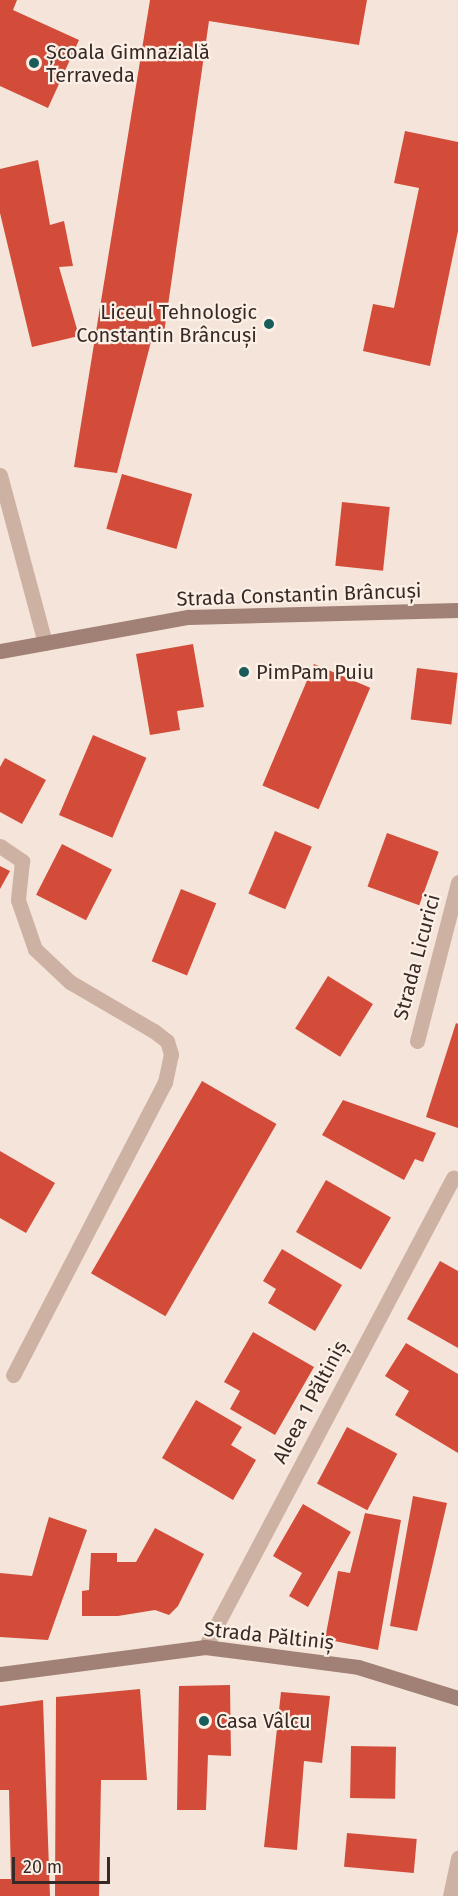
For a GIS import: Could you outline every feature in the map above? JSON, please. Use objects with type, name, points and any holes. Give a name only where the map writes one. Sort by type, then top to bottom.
[{"type":"street","points":[[0,475],[45,643]]},
{"type":"street","name":"Strada Constantin Brâncuși","points":[[0,651],[188,617],[458,610]]},
{"type":"street","points":[[0,846],[22,861],[18,900],[35,949],[70,982],[154,1031],[166,1041],[171,1054],[165,1082],[13,1375]]},
{"type":"street","name":"Strada Licurici","points":[[417,1041],[458,882]]},
{"type":"street","name":"Aleea 1 Păltiniș","points":[[204,1647],[453,1178]]},
{"type":"street","name":"Strada Păltiniș","points":[[0,1674],[204,1647],[358,1666],[458,1698]]},
{"type":"street","points":[[450,1896],[458,1858]]},
{"type":"building","name":"Școala Gimnazială Terraveda","points":[[0,0],[17,0],[13,10],[79,40],[48,108],[0,86]]},
{"type":"building","name":"Liceul Tehnologic Constantin Brâncuși","points":[[150,0],[367,0],[359,45],[209,21],[164,333],[153,334],[117,473],[74,467]]},
{"type":"building","points":[[405,131],[458,142],[458,231],[430,366],[363,351],[373,304],[394,308],[419,188],[394,183]]},
{"type":"building","points":[[38,160],[50,225],[64,221],[73,266],[59,267],[79,336],[32,347],[0,213],[0,169]]},
{"type":"building","points":[[122,474],[192,494],[176,549],[106,529]]},
{"type":"building","points":[[342,502],[390,507],[383,571],[335,566]]},
{"type":"building","points":[[193,644],[204,707],[177,711],[180,730],[150,735],[136,654]]},
{"type":"building","points":[[314,664],[370,688],[319,809],[262,786]]},
{"type":"building","points":[[417,668],[458,673],[451,725],[411,720]]},
{"type":"building","points":[[93,735],[146,758],[112,838],[59,815]]},
{"type":"building","points":[[5,758],[46,780],[22,824],[0,812],[0,767]]},
{"type":"building","points":[[275,831],[312,847],[285,909],[248,894]]},
{"type":"building","points":[[387,833],[439,852],[419,905],[368,887]]},
{"type":"building","points":[[62,844],[112,869],[86,920],[36,895]]},
{"type":"building","points":[[0,866],[10,871],[0,889]]},
{"type":"building","points":[[181,889],[216,903],[187,976],[152,961]]},
{"type":"building","points":[[328,976],[373,1004],[340,1057],[295,1029]]},
{"type":"building","points":[[456,1023],[458,1024],[458,1128],[426,1117]]},
{"type":"building","points":[[202,1081],[276,1124],[165,1316],[91,1273]]},
{"type":"building","points":[[343,1100],[436,1133],[423,1162],[415,1159],[404,1180],[322,1135]]},
{"type":"building","points":[[0,1151],[55,1183],[26,1233],[0,1218]]},
{"type":"building","points":[[326,1180],[391,1218],[361,1269],[296,1232]]},
{"type":"building","points":[[282,1249],[342,1285],[315,1331],[268,1303],[276,1289],[263,1281]]},
{"type":"building","points":[[440,1261],[458,1271],[458,1348],[407,1319]]},
{"type":"building","points":[[253,1332],[314,1367],[275,1435],[230,1409],[240,1391],[224,1382]]},
{"type":"building","points":[[406,1343],[458,1374],[458,1453],[395,1415],[409,1391],[385,1376]]},
{"type":"building","points":[[196,1400],[242,1427],[231,1445],[256,1460],[233,1500],[162,1458]]},
{"type":"building","points":[[347,1427],[397,1454],[367,1510],[317,1484]]},
{"type":"building","points":[[413,1496],[447,1503],[417,1631],[390,1626]]},
{"type":"building","points":[[303,1504],[351,1532],[308,1607],[289,1596],[302,1573],[273,1556]]},
{"type":"building","points":[[365,1513],[401,1520],[378,1650],[325,1639],[338,1571],[350,1573]]},
{"type":"building","points":[[49,1517],[87,1530],[48,1640],[0,1637],[0,1573],[32,1576]]},
{"type":"building","points":[[155,1528],[204,1554],[178,1606],[169,1615],[155,1610],[118,1616],[82,1616],[82,1591],[89,1590],[91,1553],[117,1553],[117,1562],[136,1562]]},
{"type":"building","name":"Casa Vâlcu","points":[[230,1685],[231,1756],[208,1755],[206,1810],[177,1810],[179,1686]]},
{"type":"building","points":[[140,1689],[147,1780],[101,1780],[99,1896],[55,1896],[56,1697]]},
{"type":"building","points":[[281,1692],[330,1696],[322,1763],[304,1761],[297,1850],[264,1847]]},
{"type":"building","points":[[43,1700],[50,1896],[0,1896],[0,1879],[11,1879],[9,1790],[0,1790],[0,1706]]},
{"type":"building","points":[[351,1746],[396,1747],[395,1799],[350,1798]]},
{"type":"building","points":[[347,1833],[417,1839],[414,1873],[344,1867]]},
{"type":"place","name":"Școala Gimnazială Terraveda","points":[[34,63]]},
{"type":"place","name":"Liceul Tehnologic Constantin Brâncuși","points":[[269,324]]},
{"type":"place","name":"PimPam Puiu","points":[[244,672]]},
{"type":"place","name":"Casa Vâlcu","points":[[204,1721]]}]
